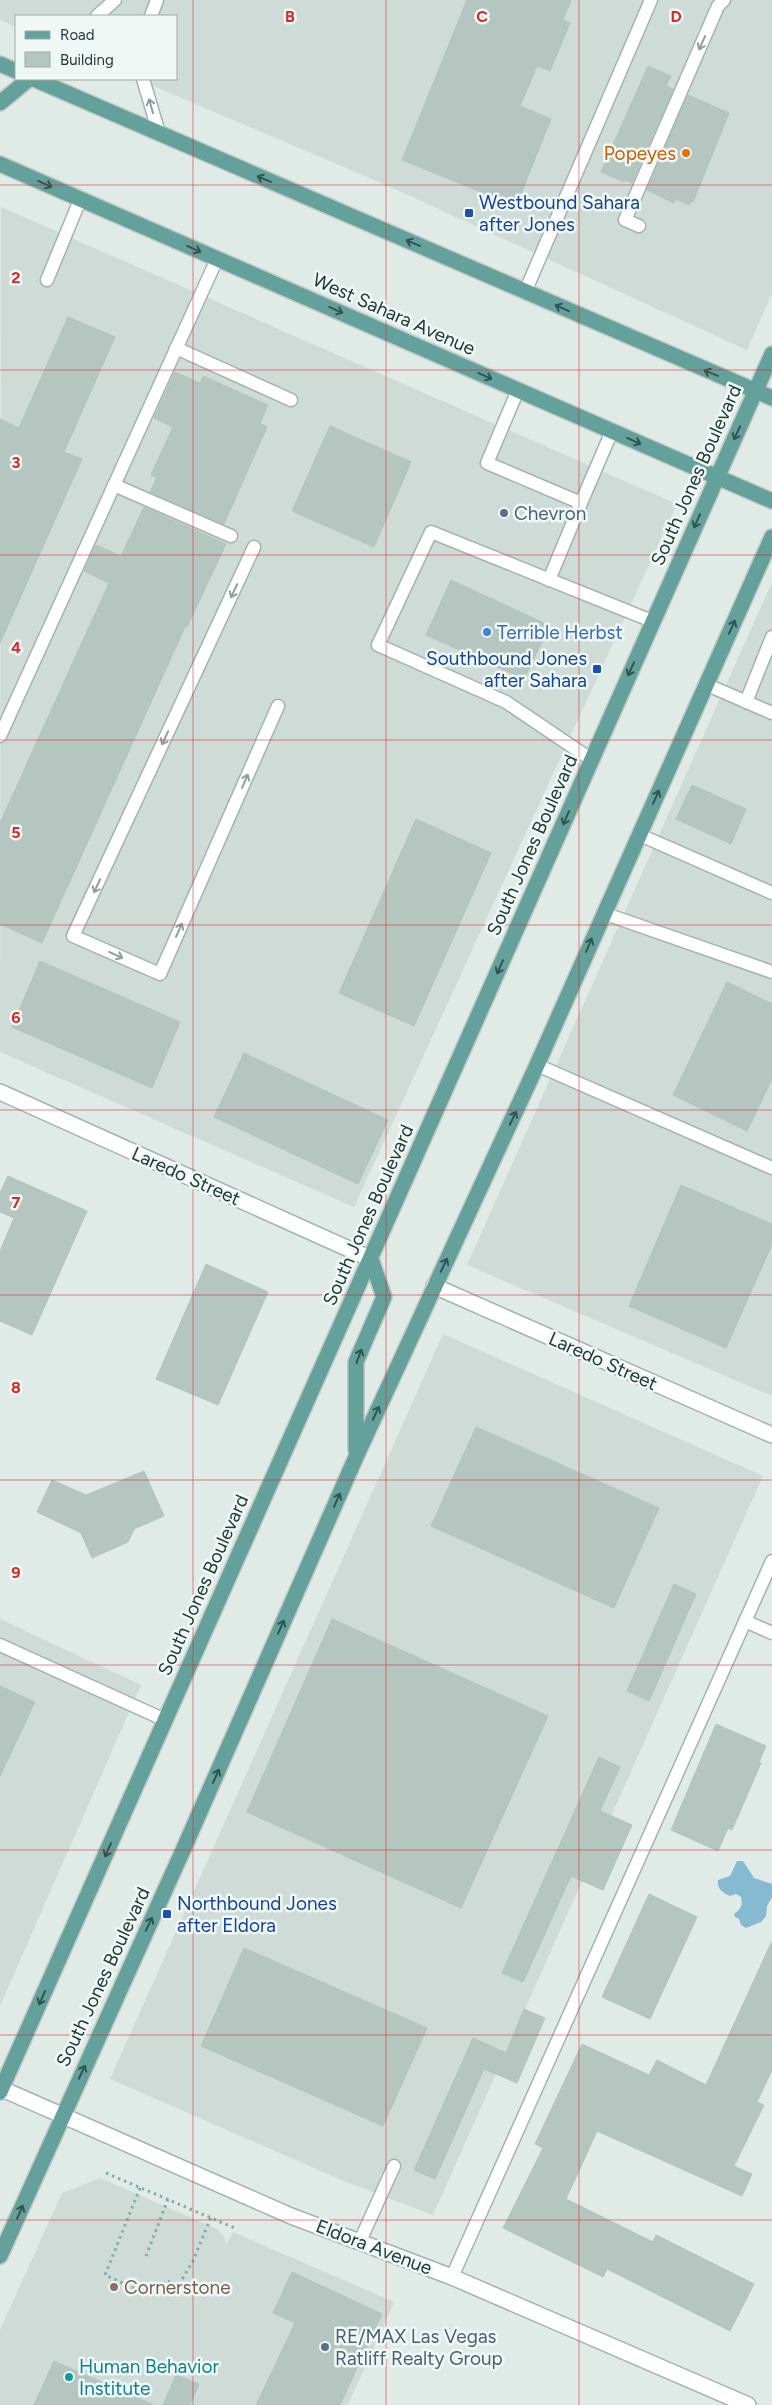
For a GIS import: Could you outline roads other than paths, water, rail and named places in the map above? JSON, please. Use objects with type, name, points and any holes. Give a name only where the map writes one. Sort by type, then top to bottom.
[{"type":"main road","points":[[0,64],[15,71]]},
{"type":"main road","points":[[0,104],[27,80]]},
{"type":"main road","points":[[36,80],[772,398]]},
{"type":"main road","name":"West Sahara Avenue","points":[[0,164],[772,501]]},
{"type":"main road","name":"South Jones Boulevard","points":[[1,2090],[372,1259],[652,621],[772,354]]},
{"type":"main road","name":"South Jones Boulevard","points":[[0,2256],[184,1848],[356,1457],[537,1065],[603,913],[640,835],[772,537]]},
{"type":"main road","points":[[356,1457],[356,1362],[384,1297],[372,1259]]},
{"type":"street","name":"Laredo Street","points":[[0,1092],[372,1259]]},
{"type":"street","name":"Laredo Street","points":[[434,1286],[772,1435]]},
{"type":"street","name":"Eldora Avenue","points":[[1,2090],[291,2216],[452,2277],[748,2405]]},
{"type":"lane","points":[[98,15],[115,0]]},
{"type":"lane","points":[[151,15],[157,0]]},
{"type":"lane","points":[[525,292],[650,0]]},
{"type":"lane","points":[[639,226],[625,220],[718,6],[724,0]]},
{"type":"lane","points":[[143,80],[159,133]]},
{"type":"lane","points":[[47,280],[80,200]]},
{"type":"lane","points":[[0,736],[217,259]]},
{"type":"lane","points":[[176,348],[291,400]]},
{"type":"lane","points":[[518,390],[487,463],[581,503]]},
{"type":"lane","points":[[549,580],[612,431]]},
{"type":"lane","points":[[114,485],[232,536]]},
{"type":"lane","points":[[592,760],[506,702],[378,645],[431,532],[652,621]]},
{"type":"lane","points":[[254,546],[73,936],[160,974],[278,706]]},
{"type":"lane","points":[[746,702],[772,637]]},
{"type":"lane","points":[[706,684],[772,713]]},
{"type":"lane","points":[[640,835],[772,893]]},
{"type":"lane","points":[[603,913],[772,972]]},
{"type":"lane","points":[[537,1065],[772,1168]]},
{"type":"lane","points":[[452,2277],[772,1560]]},
{"type":"lane","points":[[745,1621],[772,1632]]},
{"type":"lane","points":[[0,1645],[165,1720]]},
{"type":"lane","points":[[360,2241],[394,2166]]},
{"type":"water","points":[[737,1861],[743,1861],[754,1878],[772,1884],[772,1897],[767,1906],[766,1916],[761,1922],[746,1928],[741,1925],[739,1919],[734,1914],[741,1907],[741,1897],[736,1894],[730,1896],[725,1893],[719,1888],[718,1883],[718,1880],[730,1876]]},
{"type":"place","name":"Popeyes","points":[[686,153]]},
{"type":"place","name":"Westbound Sahara after Jones","points":[[469,213]]},
{"type":"place","name":"Chevron","points":[[504,513]]},
{"type":"place","name":"Terrible Herbst","points":[[487,632]]},
{"type":"place","name":"Southbound Jones after Sahara","points":[[597,669]]},
{"type":"place","name":"Northbound Jones after Eldora","points":[[167,1914]]},
{"type":"place","name":"Cornerstone","points":[[114,2287]]},
{"type":"place","name":"RE/MAX Las Vegas Ratliff Realty Group","points":[[325,2347]]},
{"type":"place","name":"Human Behavior Institute","points":[[69,2377]]}]
